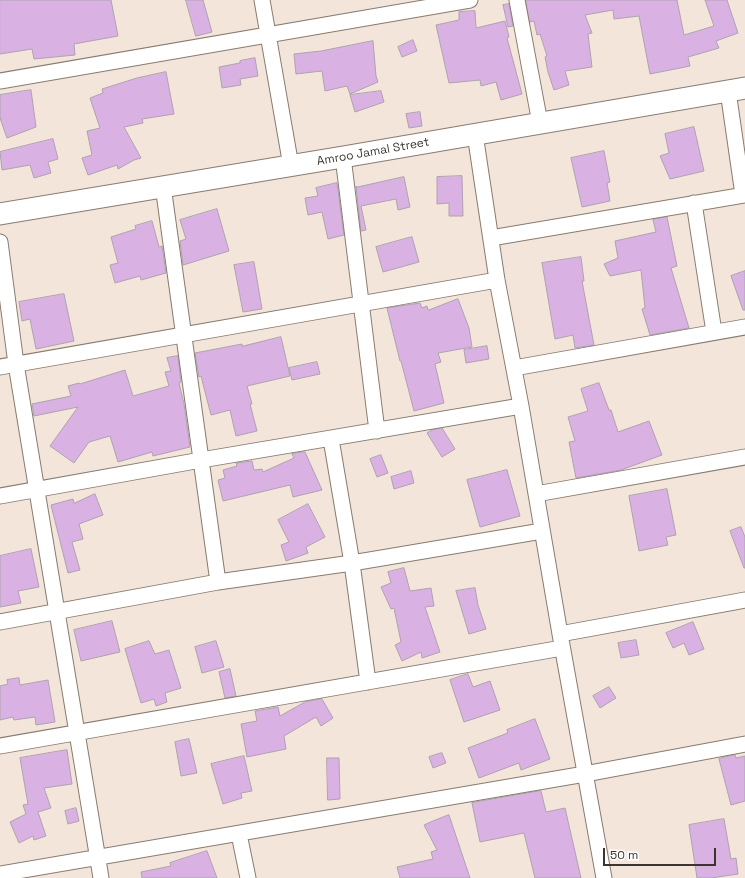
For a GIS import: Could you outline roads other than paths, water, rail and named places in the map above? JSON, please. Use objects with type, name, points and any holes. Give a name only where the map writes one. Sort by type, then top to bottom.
[{"type":"street","points":[[262,0],[291,166]]},
{"type":"street","points":[[0,81],[470,0]]},
{"type":"street","points":[[517,0],[540,123]]},
{"type":"street","points":[[491,238],[744,195],[736,89]]},
{"type":"street","name":"Amroo Jamal Street","points":[[0,214],[291,166],[736,89]]},
{"type":"street","points":[[475,134],[497,280],[521,406],[561,641],[604,878]]},
{"type":"street","points":[[343,157],[377,431]]},
{"type":"street","points":[[163,186],[218,582]]},
{"type":"street","points":[[694,203],[714,332]]},
{"type":"street","points":[[0,242],[16,364],[101,878]]},
{"type":"street","points":[[0,367],[497,280]]},
{"type":"street","points":[[514,368],[745,327]]},
{"type":"street","points":[[0,496],[201,460],[521,406]]},
{"type":"street","points":[[331,439],[352,563],[368,682]]},
{"type":"street","points":[[536,494],[745,457]]},
{"type":"street","points":[[0,622],[218,582],[352,563],[542,531]]},
{"type":"street","points":[[0,746],[368,682],[745,600]]},
{"type":"street","points":[[0,874],[585,774],[745,744]]},
{"type":"street","points":[[239,834],[248,878]]}]
